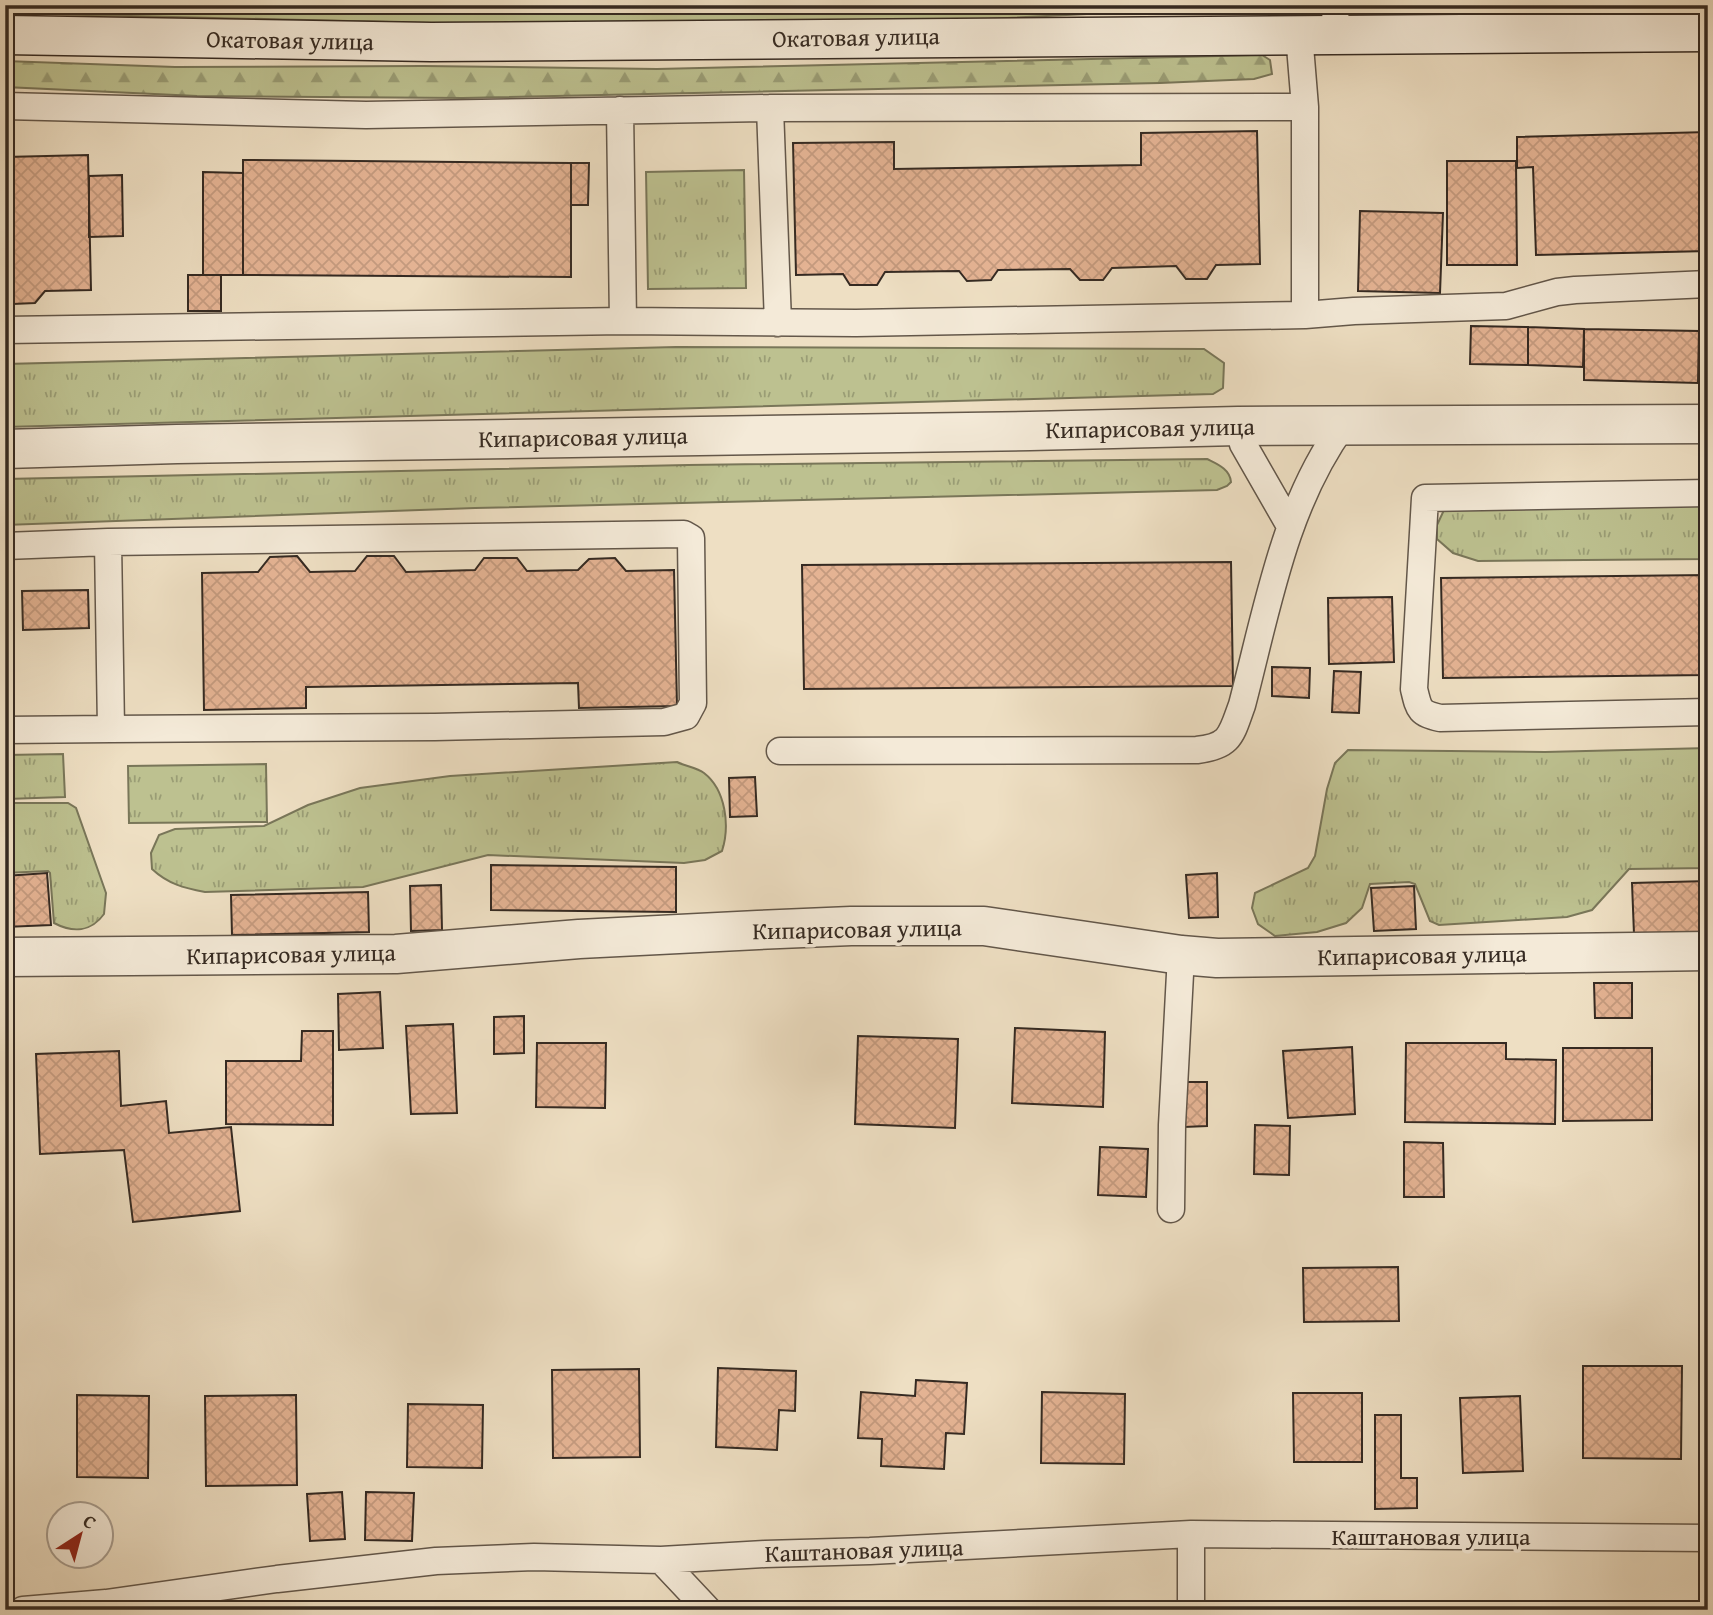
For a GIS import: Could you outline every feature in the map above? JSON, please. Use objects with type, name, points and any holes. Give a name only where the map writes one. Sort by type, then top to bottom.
[{"type":"street","name":"Окатовая улица","points":[[5,35],[431,42],[1323,24],[1708,32]]},
{"type":"street","name":"Кипарисовая улица","points":[[5,449],[1238,426],[1708,424]]},
{"type":"street","name":"Кипарисовая улица","points":[[5,957],[396,954],[579,939],[851,926],[952,925],[984,926],[1181,955],[1242,957],[1708,951]]},
{"type":"lane","points":[[1305,315],[1306,107],[1323,24]]},
{"type":"lane","points":[[5,106],[366,115],[770,108],[1306,107]]},
{"type":"lane","points":[[770,108],[778,323]]},
{"type":"lane","points":[[620,110],[623,321]]},
{"type":"lane","points":[[5,330],[1305,315],[1506,306],[1557,292],[1575,290],[1708,284]]},
{"type":"lane","points":[[780,751],[1216,748],[1231,734],[1242,705],[1290,526],[1326,448],[1343,425]]},
{"type":"lane","points":[[1238,426],[1243,444],[1290,526]]},
{"type":"lane","points":[[1708,494],[1425,498],[1414,689],[1419,708],[1424,714],[1440,718],[1708,712]]},
{"type":"lane","points":[[5,546],[108,542],[684,534],[691,538],[693,703],[686,716],[664,722],[435,727],[5,730]]},
{"type":"lane","points":[[108,542],[110,729]]},
{"type":"lane","points":[[1171,1209],[1172,1125],[1181,955]]},
{"type":"lane","points":[[1191,1534],[1191,1610]]},
{"type":"lane","name":"Каштановая улица","points":[[23,1610],[106,1604],[277,1579],[436,1561],[534,1557],[661,1560],[1191,1534],[1708,1538]]},
{"type":"lane","points":[[661,1560],[708,1610]]},
{"type":"green space","points":[[5,5],[1269,5],[967,20],[431,23],[5,13]]},
{"type":"green space","points":[[1262,55],[1270,60],[1272,74],[1254,79],[1160,83],[463,98],[197,96],[5,87],[5,61],[175,67],[657,69]]},
{"type":"green space","points":[[744,170],[746,288],[648,289],[646,172]]},
{"type":"green space","points":[[676,347],[1204,349],[1224,363],[1223,388],[1213,394],[5,427],[5,364]]},
{"type":"green space","points":[[1207,459],[1228,474],[1231,482],[1227,486],[1217,490],[475,508],[5,525],[5,479],[688,465]]},
{"type":"green space","points":[[1708,505],[1708,559],[1478,561],[1453,553],[1437,539],[1437,525],[1444,510]]},
{"type":"green space","points":[[1708,748],[1708,868],[1629,869],[1592,910],[1567,917],[1439,925],[1430,921],[1415,884],[1370,884],[1362,908],[1346,923],[1317,932],[1275,936],[1258,924],[1252,908],[1255,893],[1308,868],[1315,856],[1327,789],[1335,763],[1348,750],[1545,752]]},
{"type":"green space","points":[[63,754],[65,797],[7,799],[6,755]]},
{"type":"green space","points":[[677,762],[704,773],[711,780],[724,809],[726,831],[722,851],[705,860],[684,863],[488,855],[363,887],[205,892],[177,885],[152,869],[151,853],[159,835],[175,829],[264,826],[308,805],[360,788],[450,776]]},
{"type":"green space","points":[[266,764],[267,822],[129,823],[128,766]]},
{"type":"green space","points":[[5,801],[68,803],[76,808],[106,893],[104,914],[99,920],[81,929],[54,923],[50,873],[5,873]]},
{"type":"building","points":[[1257,131],[1260,264],[1216,265],[1207,279],[1186,279],[1176,266],[1112,268],[1103,280],[1080,280],[1070,269],[998,270],[991,280],[967,281],[959,271],[885,272],[877,285],[850,285],[843,274],[796,275],[793,143],[894,142],[894,169],[1141,165],[1141,133]]},
{"type":"building","points":[[1708,132],[1708,251],[1536,255],[1533,167],[1517,168],[1517,137]]},
{"type":"building","points":[[88,155],[91,290],[45,291],[35,303],[13,304],[5,294],[5,157]]},
{"type":"building","points":[[243,160],[571,163],[571,277],[243,275]]},
{"type":"building","points":[[1447,161],[1516,161],[1517,265],[1447,265]]},
{"type":"building","points":[[571,163],[589,163],[588,205],[571,205]]},
{"type":"building","points":[[203,172],[243,173],[243,275],[203,275]]},
{"type":"building","points":[[122,175],[123,236],[89,237],[89,176]]},
{"type":"building","points":[[1360,211],[1443,213],[1440,293],[1358,291]]},
{"type":"building","points":[[188,275],[221,275],[221,311],[188,311]]},
{"type":"building","points":[[1471,326],[1528,327],[1528,365],[1470,364]]},
{"type":"building","points":[[1528,327],[1584,329],[1583,367],[1528,365]]},
{"type":"building","points":[[1584,329],[1699,331],[1698,383],[1584,380]]},
{"type":"building","points":[[297,556],[310,572],[355,571],[367,556],[394,556],[406,572],[475,570],[484,558],[517,558],[527,571],[578,570],[589,559],[615,558],[626,571],[674,570],[677,706],[579,708],[578,683],[306,687],[306,708],[204,710],[202,573],[258,572],[270,557]]},
{"type":"building","points":[[1231,562],[1233,686],[804,689],[802,565]]},
{"type":"building","points":[[1708,575],[1708,675],[1443,678],[1441,578]]},
{"type":"building","points":[[88,590],[89,628],[23,630],[22,591]]},
{"type":"building","points":[[5,593],[9,593],[12,706],[5,707]]},
{"type":"building","points":[[1392,597],[1394,662],[1329,664],[1328,598]]},
{"type":"building","points":[[1272,667],[1310,668],[1309,698],[1272,696]]},
{"type":"building","points":[[1334,671],[1361,672],[1359,713],[1332,712]]},
{"type":"building","points":[[755,777],[757,816],[730,817],[729,778]]},
{"type":"building","points":[[491,865],[676,867],[676,912],[491,910]]},
{"type":"building","points":[[47,873],[51,925],[5,927],[5,876]]},
{"type":"building","points":[[1217,873],[1218,917],[1189,918],[1186,875]]},
{"type":"building","points":[[1708,881],[1708,933],[1634,934],[1632,883]]},
{"type":"building","points":[[441,885],[442,930],[411,931],[410,886]]},
{"type":"building","points":[[1414,886],[1416,929],[1374,931],[1371,888]]},
{"type":"building","points":[[368,892],[369,932],[232,935],[231,895]]},
{"type":"building","points":[[1594,983],[1632,983],[1632,1018],[1595,1018]]},
{"type":"building","points":[[380,992],[383,1048],[339,1050],[338,994]]},
{"type":"building","points":[[524,1016],[524,1053],[494,1054],[494,1017]]},
{"type":"building","points":[[453,1024],[457,1113],[411,1114],[406,1026]]},
{"type":"building","points":[[1015,1028],[1105,1032],[1103,1107],[1012,1103]]},
{"type":"building","points":[[302,1031],[333,1031],[333,1125],[226,1124],[226,1061],[301,1061]]},
{"type":"building","points":[[858,1036],[958,1039],[955,1128],[855,1124]]},
{"type":"building","points":[[537,1043],[606,1043],[605,1108],[536,1107]]},
{"type":"building","points":[[1406,1043],[1506,1043],[1506,1059],[1556,1060],[1555,1124],[1405,1122]]},
{"type":"building","points":[[1352,1047],[1355,1114],[1288,1118],[1283,1051]]},
{"type":"building","points":[[1563,1048],[1652,1048],[1652,1120],[1563,1121]]},
{"type":"building","points":[[119,1051],[121,1106],[166,1101],[169,1133],[231,1127],[240,1211],[133,1222],[124,1150],[40,1154],[36,1054]]},
{"type":"building","points":[[1184,1082],[1207,1082],[1207,1126],[1184,1127]]},
{"type":"building","points":[[1255,1125],[1290,1126],[1289,1175],[1254,1174]]},
{"type":"building","points":[[1404,1142],[1443,1143],[1444,1197],[1404,1197]]},
{"type":"building","points":[[1100,1147],[1148,1149],[1146,1197],[1098,1195]]},
{"type":"building","points":[[1398,1267],[1399,1321],[1304,1322],[1303,1268]]},
{"type":"building","points":[[1583,1366],[1682,1366],[1681,1459],[1583,1458]]},
{"type":"building","points":[[718,1368],[796,1371],[795,1411],[779,1410],[777,1450],[716,1447]]},
{"type":"building","points":[[639,1369],[640,1457],[553,1458],[552,1370]]},
{"type":"building","points":[[916,1380],[967,1383],[964,1434],[946,1433],[944,1469],[881,1466],[882,1439],[858,1438],[861,1392],[915,1396]]},
{"type":"building","points":[[1042,1392],[1125,1394],[1124,1464],[1041,1463]]},
{"type":"building","points":[[1293,1393],[1362,1393],[1362,1462],[1294,1462]]},
{"type":"building","points":[[77,1395],[149,1396],[148,1478],[77,1477]]},
{"type":"building","points":[[296,1395],[297,1485],[206,1486],[205,1396]]},
{"type":"building","points":[[1520,1396],[1523,1471],[1463,1473],[1460,1398]]},
{"type":"building","points":[[408,1404],[483,1405],[482,1468],[407,1467]]},
{"type":"building","points":[[1375,1415],[1401,1415],[1401,1478],[1417,1478],[1417,1508],[1375,1509]]},
{"type":"building","points":[[1700,1464],[1708,1464],[1708,1497],[1700,1497]]},
{"type":"building","points":[[342,1492],[345,1539],[310,1541],[307,1494]]},
{"type":"building","points":[[366,1492],[414,1493],[412,1541],[365,1540]]}]
